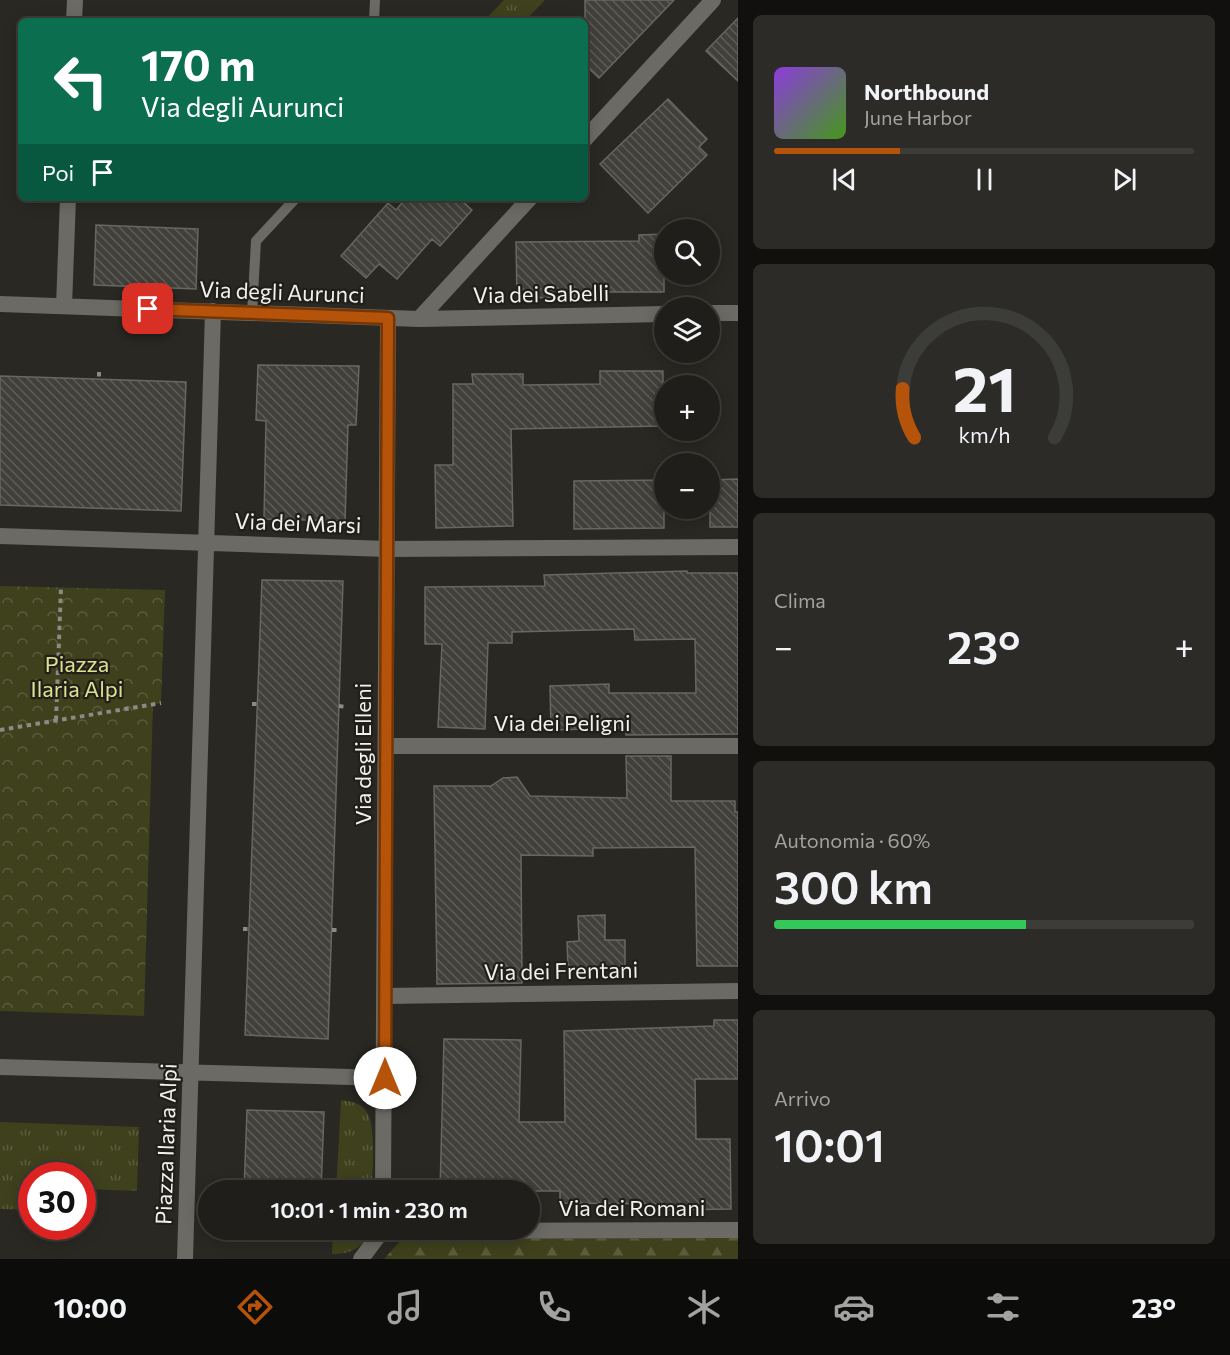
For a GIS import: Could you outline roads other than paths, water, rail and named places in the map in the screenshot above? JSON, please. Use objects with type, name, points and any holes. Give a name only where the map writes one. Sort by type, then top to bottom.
[{"type":"street","points":[[74,18],[75,0]]},
{"type":"street","points":[[588,136],[713,0]]},
{"type":"street","points":[[64,306],[68,201]]},
{"type":"street","points":[[419,319],[528,201]]},
{"type":"street","name":"Via degli Aurunci","points":[[0,304],[419,319]]},
{"type":"street","name":"Piazza Ilaria Alpi","points":[[185,1259],[213,311]]},
{"type":"street","points":[[720,313],[738,312]]},
{"type":"street","name":"Via dei Sabelli","points":[[419,319],[654,314]]},
{"type":"street","name":"Via degli Elleni","points":[[383,1180],[388,318]]},
{"type":"street","name":"Via dei Marsi","points":[[0,536],[387,549],[738,547]]},
{"type":"street","name":"Via dei Peligni","points":[[386,746],[738,746]]},
{"type":"street","name":"Via dei Frentani","points":[[385,996],[738,991]]},
{"type":"street","points":[[0,1067],[385,1078]]},
{"type":"street","name":"Via dei Romani","points":[[540,1230],[738,1230]]},
{"type":"street","name":"Via dei Romani","points":[[361,1259],[375,1240]]},
{"type":"lane","points":[[374,18],[375,0]]},
{"type":"lane","points":[[252,313],[256,241],[293,201]]}]
